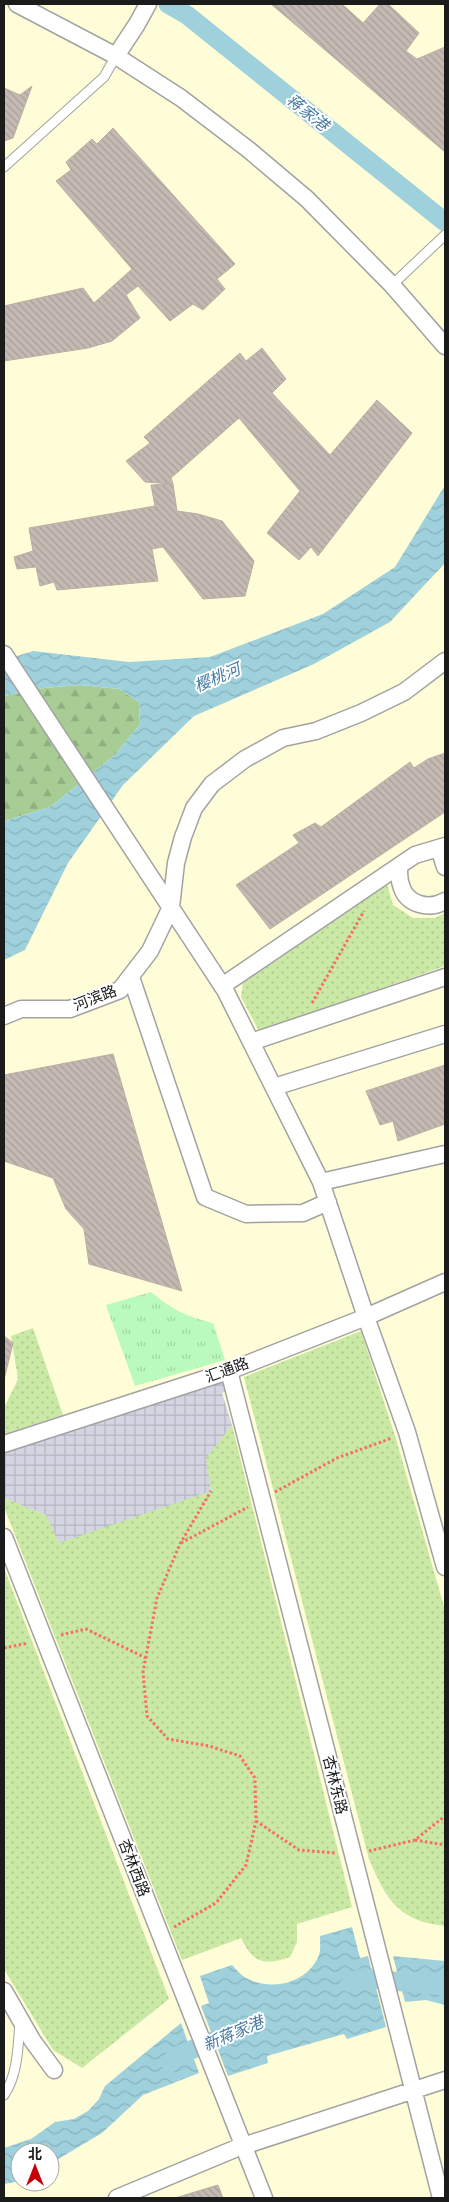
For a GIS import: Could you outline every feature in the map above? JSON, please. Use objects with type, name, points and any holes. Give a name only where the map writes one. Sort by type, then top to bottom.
[{"type":"street","points":[[17,4],[116,56],[181,98],[300,193],[392,285],[445,346]]},
{"type":"street","points":[[116,56],[148,4]]},
{"type":"street","points":[[4,654],[222,986],[321,1182],[407,1432],[445,1567]]},
{"type":"street","name":"河滨路","points":[[4,1016],[21,1009],[70,1009],[120,990],[150,951],[171,907],[176,863],[183,837],[194,808],[212,784],[245,759],[283,738],[325,727],[360,714],[404,692],[445,661]]},
{"type":"street","points":[[222,986],[414,855],[442,847],[445,867]]},
{"type":"street","points":[[399,866],[400,885],[406,898],[423,906],[445,901]]},
{"type":"street","points":[[131,977],[205,1198],[246,1214],[303,1213],[328,1202]]},
{"type":"street","points":[[251,1042],[445,977]]},
{"type":"street","points":[[274,1087],[445,1034]]},
{"type":"street","points":[[321,1182],[445,1154]]},
{"type":"street","name":"汇通路","points":[[4,1444],[229,1371],[366,1317],[445,1282]]},
{"type":"street","name":"杏林东路","points":[[229,1371],[441,2198]]},
{"type":"street","name":"杏林西路","points":[[4,1538],[264,2198]]},
{"type":"street","points":[[4,1991],[20,2022],[54,2070]]},
{"type":"street","points":[[117,2198],[243,2146],[445,2080]]},
{"type":"lane","points":[[4,167],[104,78],[116,56]]},
{"type":"lane","points":[[392,285],[445,235]]},
{"type":"lane","points":[[4,2095],[9,2088],[14,2070],[20,2022]]},
{"type":"path","points":[[300,1026],[364,910]]},
{"type":"path","points":[[180,1544],[337,1458],[407,1432]]},
{"type":"path","points":[[160,1935],[216,1903],[246,1865],[256,1821],[255,1778],[240,1756],[209,1746],[168,1739],[147,1716],[143,1672],[157,1598],[180,1544],[211,1491]]},
{"type":"path","points":[[4,1648],[86,1630],[146,1658]]},
{"type":"path","points":[[415,1840],[445,1845]]},
{"type":"shaded area","points":[[4,4],[445,4],[445,2198],[4,2198]]},
{"type":"shaded area","points":[[224,1372],[228,1391],[222,1393],[232,1425],[206,1458],[211,1491],[59,1543],[46,1515],[4,1498],[4,1444]]},
{"type":"green space","points":[[80,685],[119,689],[139,702],[140,724],[115,755],[50,807],[4,821],[4,696],[44,688]]},
{"type":"green space","points":[[387,884],[393,905],[413,918],[435,918],[445,913],[445,966],[259,1031],[241,997],[243,983]]},
{"type":"green space","points":[[151,1292],[180,1312],[213,1323],[225,1360],[135,1386],[106,1305]]},
{"type":"green space","points":[[33,1328],[63,1415],[4,1434],[4,1408],[18,1379],[11,1336]]},
{"type":"green space","points":[[361,1331],[396,1439],[445,1610],[445,1926],[416,1919],[396,1906],[381,1886],[369,1859],[244,1377]]},
{"type":"green space","points":[[232,1425],[352,1907],[297,1924],[297,1942],[290,1957],[266,1962],[250,1953],[241,1938],[182,1960],[4,1507],[4,1498],[46,1515],[211,1491],[205,1458]]},
{"type":"green space","points":[[4,1568],[169,1999],[82,2068],[53,2050],[4,1969]]},
{"type":"water","name":"樱桃河","points":[[445,481],[445,563],[390,622],[314,664],[194,716],[123,785],[68,863],[25,950],[4,960],[4,821],[50,807],[115,755],[140,724],[139,702],[119,689],[80,685],[44,688],[4,696],[4,660],[33,651],[129,662],[210,657],[323,614],[395,567],[444,487]]},
{"type":"water","points":[[352,1927],[360,1958],[368,1956],[386,2027],[347,2039],[344,2034],[267,2056],[268,2063],[228,2076],[201,2006],[209,2003],[200,1976],[232,1965],[243,1976],[253,1981],[264,1984],[286,1983],[297,1979],[314,1965],[320,1953],[320,1936]]},
{"type":"water","points":[[393,1956],[445,1961],[445,2005],[426,2000],[405,2002]]},
{"type":"water","points":[[181,2023],[199,2073],[143,2095],[102,2133],[60,2158],[60,2142],[22,2142],[31,2139],[55,2122],[74,2119],[88,2111],[99,2099],[105,2086]]},
{"type":"water","points":[[10,2146],[10,2183],[4,2184],[4,2148]]},
{"type":"building","points":[[271,4],[342,4],[363,23],[380,4],[388,4],[419,33],[406,51],[417,59],[445,47],[445,152]]},
{"type":"building","points":[[32,86],[13,138],[4,141],[4,88],[20,95]]},
{"type":"building","points":[[113,128],[235,264],[217,279],[225,289],[203,310],[193,304],[170,321],[138,286],[126,295],[140,318],[112,341],[88,348],[4,361],[4,306],[83,288],[94,303],[132,269],[56,181],[71,170],[66,162],[92,139],[97,144]]},
{"type":"building","points":[[262,348],[286,379],[272,393],[330,455],[377,400],[412,433],[318,556],[311,547],[299,560],[267,533],[300,491],[239,418],[171,478],[173,484],[145,482],[126,461],[150,443],[144,437],[240,353],[246,361]]},
{"type":"building","points":[[173,484],[177,511],[198,514],[222,521],[254,561],[245,596],[203,599],[163,547],[152,549],[158,581],[57,590],[54,582],[40,586],[36,567],[17,569],[14,557],[33,551],[29,528],[155,506],[151,485]]},
{"type":"building","points":[[445,753],[445,812],[270,929],[236,885],[299,843],[293,835],[315,823],[321,827],[410,762],[414,768],[428,759]]},
{"type":"building","points":[[113,1054],[182,1291],[89,1264],[84,1229],[66,1209],[53,1178],[4,1161],[4,1075]]},
{"type":"building","points":[[445,1065],[445,1124],[398,1141],[393,1121],[380,1125],[366,1091]]},
{"type":"building","points":[[4,1336],[13,1343],[4,1380]]},
{"type":"building","points":[[218,2185],[223,2198],[175,2198]]},
{"type":"waterway","name":"蒋家港","points":[[168,4],[187,15],[445,222]]},
{"type":"waterway","name":"新蒋家港","points":[[350,1983],[362,1978],[445,1986]]},
{"type":"waterway","name":"新蒋家港","points":[[170,2063],[179,2055],[237,2031]]}]
